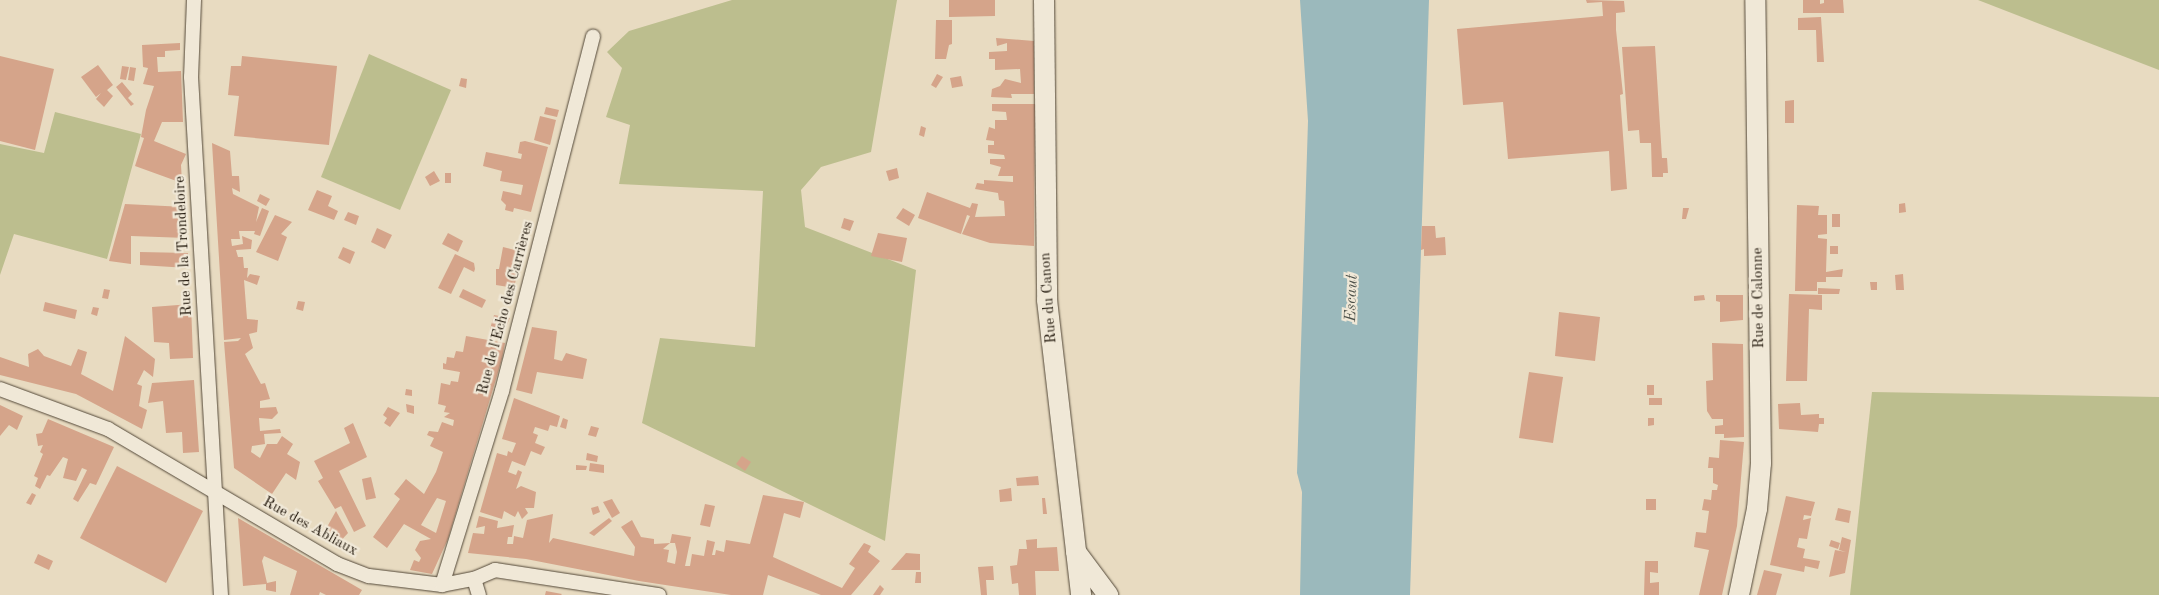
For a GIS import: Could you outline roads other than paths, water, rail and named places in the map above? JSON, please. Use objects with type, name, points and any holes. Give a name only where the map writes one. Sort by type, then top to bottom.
[{"type":"main road","name":"Rue du Canon","points":[[1044,0],[1047,300],[1081,595]]},
{"type":"main road","name":"Rue de Calonne","points":[[1739,595],[1752,536],[1761,463],[1755,0]]},
{"type":"main road","points":[[1075,550],[1108,595]]},
{"type":"street","name":"Rue de la Trondeloire","points":[[194,0],[191,78],[213,491],[221,595]]},
{"type":"street","name":"Rue de l'Echo des Carrières","points":[[442,585],[502,390],[593,37]]},
{"type":"street","name":"Rue des Abliaux","points":[[0,389],[108,429],[337,564],[369,576],[442,585],[474,579],[495,570],[659,595]]},
{"type":"street","points":[[474,579],[479,595]]},
{"type":"water","name":"Escaut","points":[[1300,0],[1429,0],[1410,595],[1300,595],[1302,492],[1297,473],[1308,121]]}]
